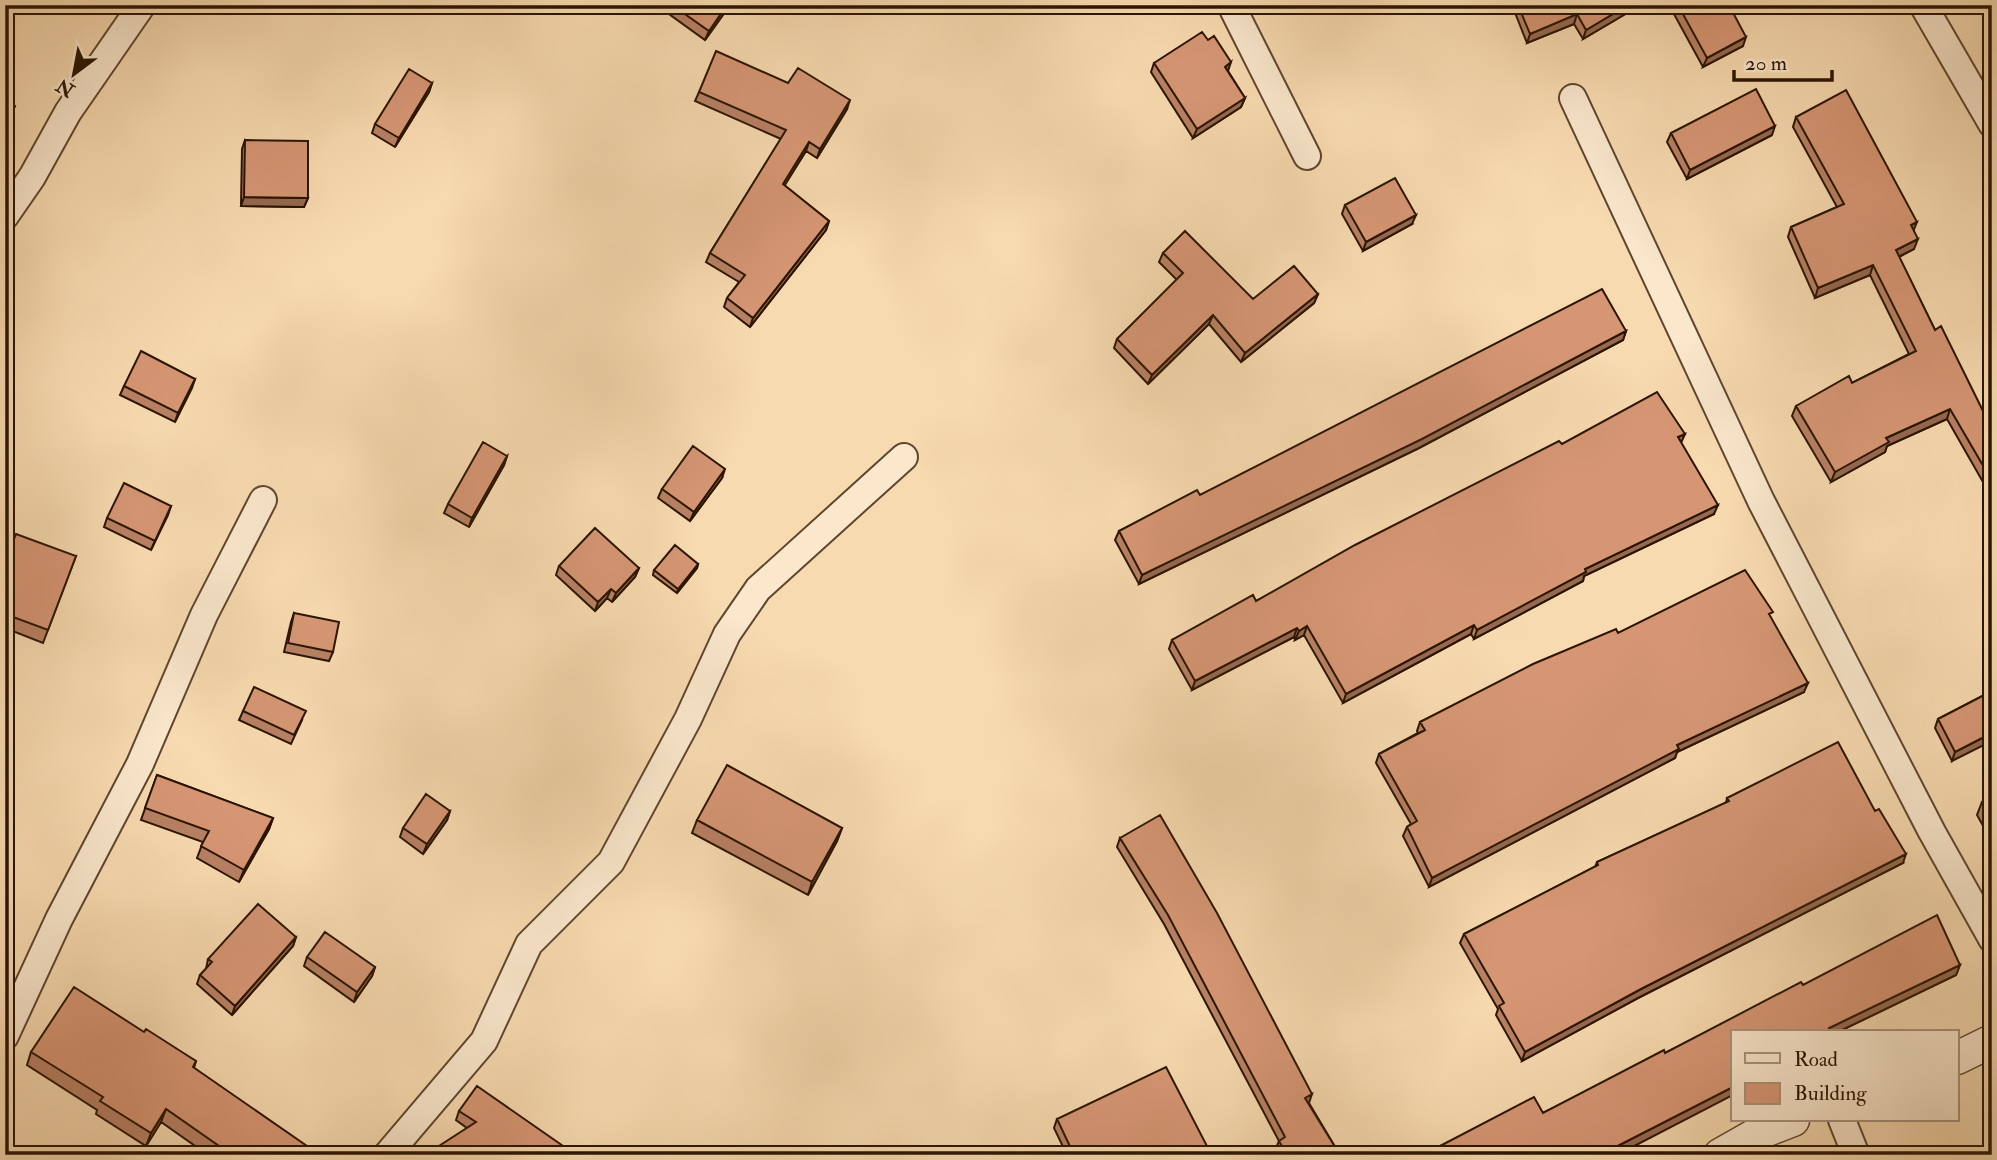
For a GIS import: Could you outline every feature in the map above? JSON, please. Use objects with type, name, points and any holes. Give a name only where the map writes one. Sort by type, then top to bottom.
[{"type":"street","points":[[5,216],[32,177],[68,112],[142,5]]},
{"type":"street","points":[[1231,5],[1307,156]]},
{"type":"street","points":[[1923,5],[1992,124]]},
{"type":"street","points":[[1573,98],[1761,501],[1932,832],[1992,939]]},
{"type":"street","points":[[387,1155],[484,1041],[529,944],[611,862],[688,719],[727,634],[758,589],[904,457]]},
{"type":"street","points":[[5,1036],[59,919],[140,764],[204,615],[263,500]]},
{"type":"street","points":[[1958,1058],[1992,1041]]},
{"type":"street","points":[[1720,1155],[1757,1134],[1788,1122]]},
{"type":"street","points":[[1843,1122],[1856,1155]]},
{"type":"building","points":[[672,5],[727,5],[709,31]]},
{"type":"building","points":[[1518,5],[1628,5],[1586,30],[1577,14],[1530,34]]},
{"type":"building","points":[[1678,5],[1729,5],[1746,37],[1707,58]]},
{"type":"building","points":[[1202,32],[1208,40],[1214,36],[1231,62],[1225,67],[1245,98],[1197,129],[1154,63]]},
{"type":"building","points":[[716,51],[788,83],[798,68],[850,100],[820,149],[809,142],[783,184],[829,221],[753,318],[727,298],[745,275],[710,253],[786,130],[699,92]]},
{"type":"building","points":[[409,69],[432,83],[399,138],[375,124]]},
{"type":"building","points":[[1756,89],[1775,126],[1690,170],[1671,133]]},
{"type":"building","points":[[1846,90],[1917,222],[1911,225],[1918,239],[1896,250],[1935,330],[1941,326],[1985,415],[1992,411],[1992,481],[1950,409],[1886,438],[1889,442],[1835,472],[1796,406],[1849,376],[1852,383],[1916,351],[1873,265],[1818,288],[1791,227],[1844,204],[1796,117]]},
{"type":"building","points":[[5,99],[15,106],[5,119]]},
{"type":"building","points":[[245,140],[308,141],[308,198],[244,197]]},
{"type":"building","points":[[1395,178],[1416,215],[1366,242],[1345,205]]},
{"type":"building","points":[[1185,231],[1253,299],[1294,266],[1318,294],[1245,353],[1213,315],[1152,375],[1117,339],[1183,273],[1163,253]]},
{"type":"building","points":[[1602,289],[1626,331],[1422,439],[1142,575],[1119,531],[1197,490],[1200,495]]},
{"type":"building","points":[[141,351],[195,379],[178,413],[124,386]]},
{"type":"building","points":[[1657,392],[1685,434],[1678,437],[1718,505],[1585,569],[1586,572],[1477,630],[1474,625],[1346,694],[1307,626],[1299,631],[1297,628],[1195,681],[1172,640],[1253,595],[1256,601],[1355,545],[1559,441],[1562,444]]},
{"type":"building","points":[[483,442],[507,456],[472,518],[448,504]]},
{"type":"building","points":[[693,446],[725,469],[694,512],[662,489]]},
{"type":"building","points":[[124,483],[171,506],[155,541],[107,518]]},
{"type":"building","points":[[595,528],[639,568],[616,593],[611,589],[598,602],[559,566]]},
{"type":"building","points":[[16,534],[76,556],[48,630],[5,614],[5,562]]},
{"type":"building","points":[[675,545],[698,564],[678,589],[654,570]]},
{"type":"building","points":[[1745,570],[1773,612],[1769,614],[1808,683],[1677,745],[1679,749],[1432,878],[1407,827],[1417,821],[1379,754],[1425,730],[1420,722],[1533,664],[1616,629],[1618,633]]},
{"type":"building","points":[[294,613],[339,622],[333,652],[288,643]]},
{"type":"building","points":[[254,687],[306,711],[294,735],[243,711]]},
{"type":"building","points":[[1992,691],[1992,733],[1955,752],[1938,719]]},
{"type":"building","points":[[1838,742],[1875,811],[1879,809],[1906,854],[1641,989],[1525,1052],[1499,1006],[1504,1003],[1464,934],[1598,865],[1597,862],[1729,801],[1727,798]]},
{"type":"building","points":[[727,765],[842,828],[812,882],[697,820]]},
{"type":"building","points":[[157,775],[273,818],[244,870],[201,846],[209,831],[145,808]]},
{"type":"building","points":[[426,794],[450,811],[427,844],[403,828]]},
{"type":"building","points":[[1992,796],[1992,820],[1982,802]]},
{"type":"building","points":[[1160,815],[1217,913],[1312,1094],[1305,1098],[1340,1155],[1287,1155],[1279,1141],[1285,1137],[1168,915],[1120,838]]},
{"type":"building","points":[[258,904],[296,937],[235,1006],[200,975],[212,962],[208,959]]},
{"type":"building","points":[[1937,915],[1960,965],[1829,1028],[1830,1030],[1731,1030],[1731,1088],[1600,1155],[1445,1155],[1440,1146],[1534,1097],[1543,1113],[1801,982],[1803,985]]},
{"type":"building","points":[[325,932],[375,967],[357,992],[307,957]]},
{"type":"building","points":[[74,987],[144,1032],[146,1029],[196,1061],[193,1067],[307,1146],[301,1155],[232,1155],[166,1109],[151,1133],[100,1101],[103,1097],[31,1052]]},
{"type":"building","points":[[1166,1067],[1208,1148],[1204,1150],[1206,1155],[1074,1155],[1057,1119]]},
{"type":"building","points":[[477,1086],[576,1155],[425,1155],[476,1122],[459,1111]]}]
